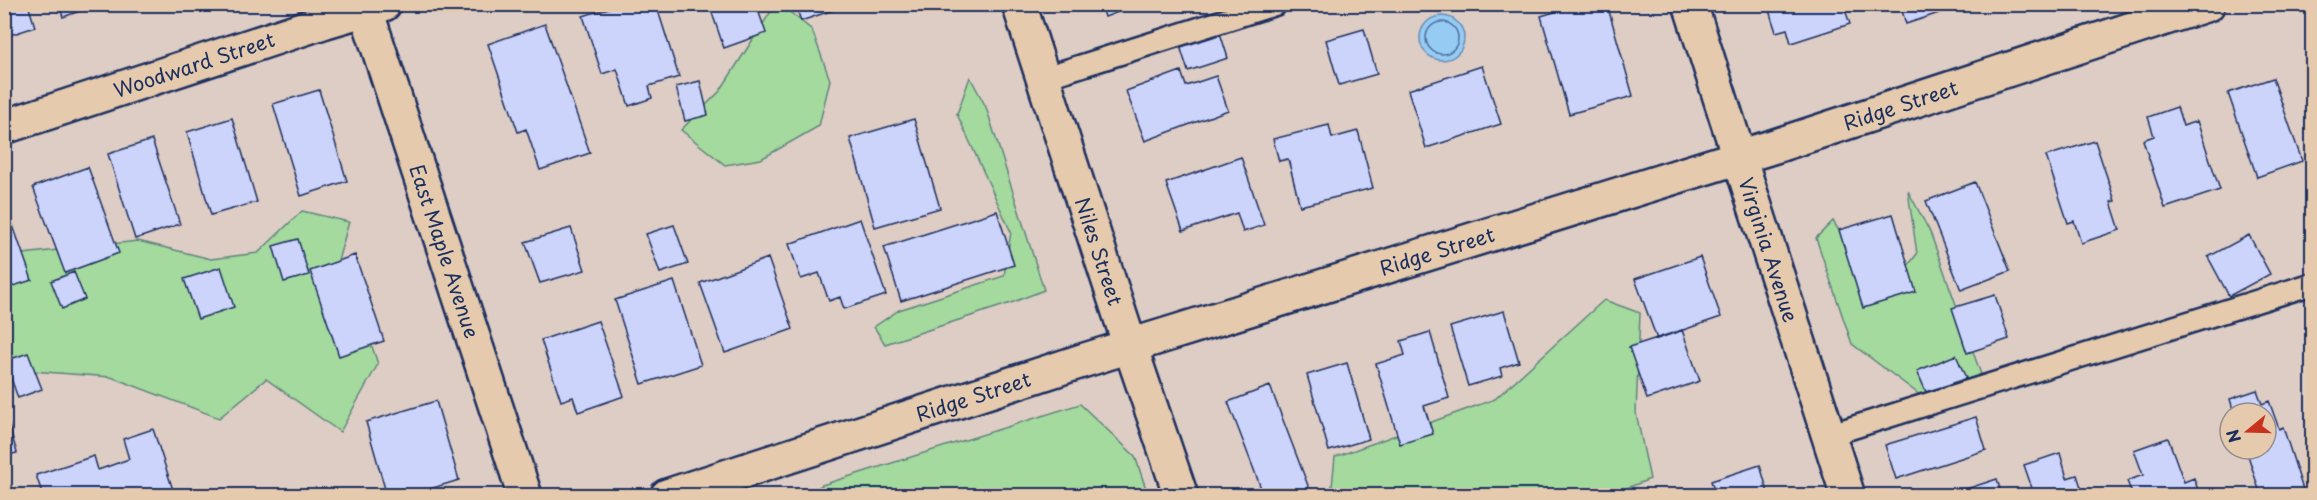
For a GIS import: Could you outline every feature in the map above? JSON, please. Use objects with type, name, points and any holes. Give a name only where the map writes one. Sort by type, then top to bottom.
[{"type":"street","name":"Niles Street","points":[[1018,4],[1180,495]]},
{"type":"street","name":"Virginia Avenue","points":[[1689,4],[1848,495]]},
{"type":"street","name":"Ridge Street","points":[[667,495],[1130,346],[1739,157],[2208,4]]},
{"type":"street","name":"Woodward Street","points":[[4,127],[371,6]]},
{"type":"street","name":"East Maple Avenue","points":[[371,6],[525,495]]},
{"type":"lane","points":[[1043,78],[1276,4]]},
{"type":"lane","points":[[1829,435],[2313,284]]},
{"type":"green space","points":[[775,5],[781,5],[812,30],[830,80],[819,126],[761,159],[725,165],[681,130],[720,91]]},
{"type":"green space","points":[[970,77],[986,107],[1044,290],[885,344],[874,327],[899,310],[1004,276],[1011,232],[957,114]]},
{"type":"green space","points":[[1908,191],[1930,232],[1982,377],[1920,395],[1852,344],[1816,238],[1833,221],[1871,281],[1893,285],[1917,254]]},
{"type":"green space","points":[[302,211],[349,222],[334,275],[364,323],[378,364],[340,432],[266,379],[219,418],[111,377],[5,369],[5,256],[138,241],[211,259],[258,253]]},
{"type":"green space","points":[[1604,300],[1640,313],[1636,413],[1650,479],[1609,495],[1529,495],[1505,490],[1494,496],[1331,496],[1335,457],[1495,399]]},
{"type":"green space","points":[[1080,404],[1135,456],[1148,495],[806,495],[822,485]]},
{"type":"water","points":[[1442,16],[1451,17],[1458,22],[1463,29],[1463,47],[1458,54],[1451,59],[1442,60],[1433,59],[1426,54],[1421,47],[1420,38],[1421,29],[1426,22],[1433,17]]},
{"type":"building","points":[[4,4],[28,4],[35,27],[4,37]]},
{"type":"building","points":[[59,4],[100,4],[63,17]]},
{"type":"building","points":[[611,4],[631,4],[632,7],[639,4],[656,4],[679,77],[649,86],[652,98],[629,106],[617,69],[602,74],[583,16],[612,7]]},
{"type":"building","points":[[709,4],[756,4],[766,33],[724,48]]},
{"type":"building","points":[[795,4],[844,4],[845,6],[801,21]]},
{"type":"building","points":[[1101,4],[1139,4],[1105,17]]},
{"type":"building","points":[[1582,4],[1607,4],[1633,96],[1569,114],[1541,16]]},
{"type":"building","points":[[1767,4],[1843,4],[1850,24],[1791,43],[1787,29],[1776,32]]},
{"type":"building","points":[[1900,4],[1966,4],[1906,24]]},
{"type":"building","points":[[545,24],[590,153],[540,170],[526,129],[518,132],[488,44]]},
{"type":"building","points":[[1364,29],[1377,74],[1339,85],[1326,40]]},
{"type":"building","points":[[1220,33],[1228,58],[1188,71],[1180,46]]},
{"type":"building","points":[[1482,66],[1501,124],[1426,148],[1408,90]]},
{"type":"building","points":[[1181,71],[1186,86],[1216,76],[1228,110],[1145,141],[1126,91]]},
{"type":"building","points":[[2273,78],[2302,161],[2257,177],[2228,93]]},
{"type":"building","points":[[700,81],[708,115],[685,121],[676,87]]},
{"type":"building","points":[[319,90],[347,181],[301,196],[273,104]]},
{"type":"building","points":[[2177,107],[2183,126],[2197,121],[2220,190],[2165,208],[2143,140],[2154,136],[2148,117]]},
{"type":"building","points":[[232,118],[257,202],[211,215],[187,132]]},
{"type":"building","points":[[914,119],[940,208],[875,227],[850,138]]},
{"type":"building","points":[[1329,125],[1332,138],[1358,131],[1373,188],[1300,206],[1288,159],[1279,161],[1273,139]]},
{"type":"building","points":[[152,140],[180,224],[135,239],[108,154]]},
{"type":"building","points":[[2095,141],[2115,201],[2111,202],[2120,230],[2081,243],[2074,221],[2068,223],[2046,156]]},
{"type":"building","points":[[1241,157],[1264,225],[1243,232],[1237,213],[1183,231],[1166,183]]},
{"type":"building","points":[[88,167],[119,253],[65,273],[33,187]]},
{"type":"building","points":[[1975,182],[2010,271],[1961,290],[1926,201]]},
{"type":"building","points":[[8,211],[32,280],[4,289],[4,212]]},
{"type":"building","points":[[997,211],[1014,265],[901,301],[884,247]]},
{"type":"building","points":[[1893,214],[1916,292],[1863,308],[1839,230]]},
{"type":"building","points":[[860,219],[886,295],[844,309],[840,297],[829,301],[819,273],[801,279],[789,244]]},
{"type":"building","points":[[674,225],[688,264],[660,273],[646,234]]},
{"type":"building","points":[[571,228],[585,270],[540,283],[525,242]]},
{"type":"building","points":[[2249,235],[2270,274],[2229,296],[2208,257]]},
{"type":"building","points":[[298,239],[309,275],[284,282],[273,246]]},
{"type":"building","points":[[355,255],[384,341],[339,356],[310,271]]},
{"type":"building","points":[[1700,257],[1721,317],[1657,339],[1635,279]]},
{"type":"building","points":[[768,258],[793,329],[725,353],[700,283]]},
{"type":"building","points":[[221,267],[234,307],[198,319],[184,279]]},
{"type":"building","points":[[74,272],[85,299],[62,309],[51,281]]},
{"type":"building","points":[[674,281],[701,365],[642,384],[615,300]]},
{"type":"building","points":[[1995,295],[2009,339],[1967,353],[1952,308]]},
{"type":"building","points":[[1504,311],[1519,362],[1500,368],[1502,376],[1468,386],[1450,327]]},
{"type":"building","points":[[598,321],[624,396],[578,412],[573,397],[561,401],[541,340]]},
{"type":"building","points":[[1682,330],[1700,381],[1647,399],[1629,347]]},
{"type":"building","points":[[1430,332],[1449,398],[1424,406],[1433,434],[1400,444],[1376,364],[1405,355],[1401,341]]},
{"type":"building","points":[[28,353],[42,389],[18,398],[5,361]]},
{"type":"building","points":[[1956,355],[1966,378],[1927,394],[1917,371]]},
{"type":"building","points":[[1347,363],[1369,439],[1329,451],[1307,375]]},
{"type":"building","points":[[1270,386],[1312,496],[1264,496],[1228,402]]},
{"type":"building","points":[[2257,390],[2261,401],[2231,401],[2230,399]]},
{"type":"building","points":[[436,401],[459,480],[407,496],[387,496],[366,422]]},
{"type":"building","points":[[4,409],[17,453],[4,456]]},
{"type":"building","points":[[1976,417],[1986,450],[1896,479],[1885,445]]},
{"type":"building","points":[[2278,426],[2279,429],[2283,427],[2305,496],[2261,496],[2250,461],[2278,461]]},
{"type":"building","points":[[153,429],[175,496],[43,496],[36,475],[94,456],[98,470],[129,459],[123,439]]},
{"type":"building","points":[[2168,438],[2184,482],[2194,478],[2200,496],[2133,496],[2127,481],[2143,475],[2134,450]]},
{"type":"building","points":[[2060,453],[2067,478],[2077,475],[2084,496],[2023,496],[2033,491],[2024,465]]},
{"type":"building","points":[[1760,465],[1769,496],[1716,496],[1711,481]]},
{"type":"building","points":[[1997,479],[2002,496],[1958,496],[1957,492]]}]
